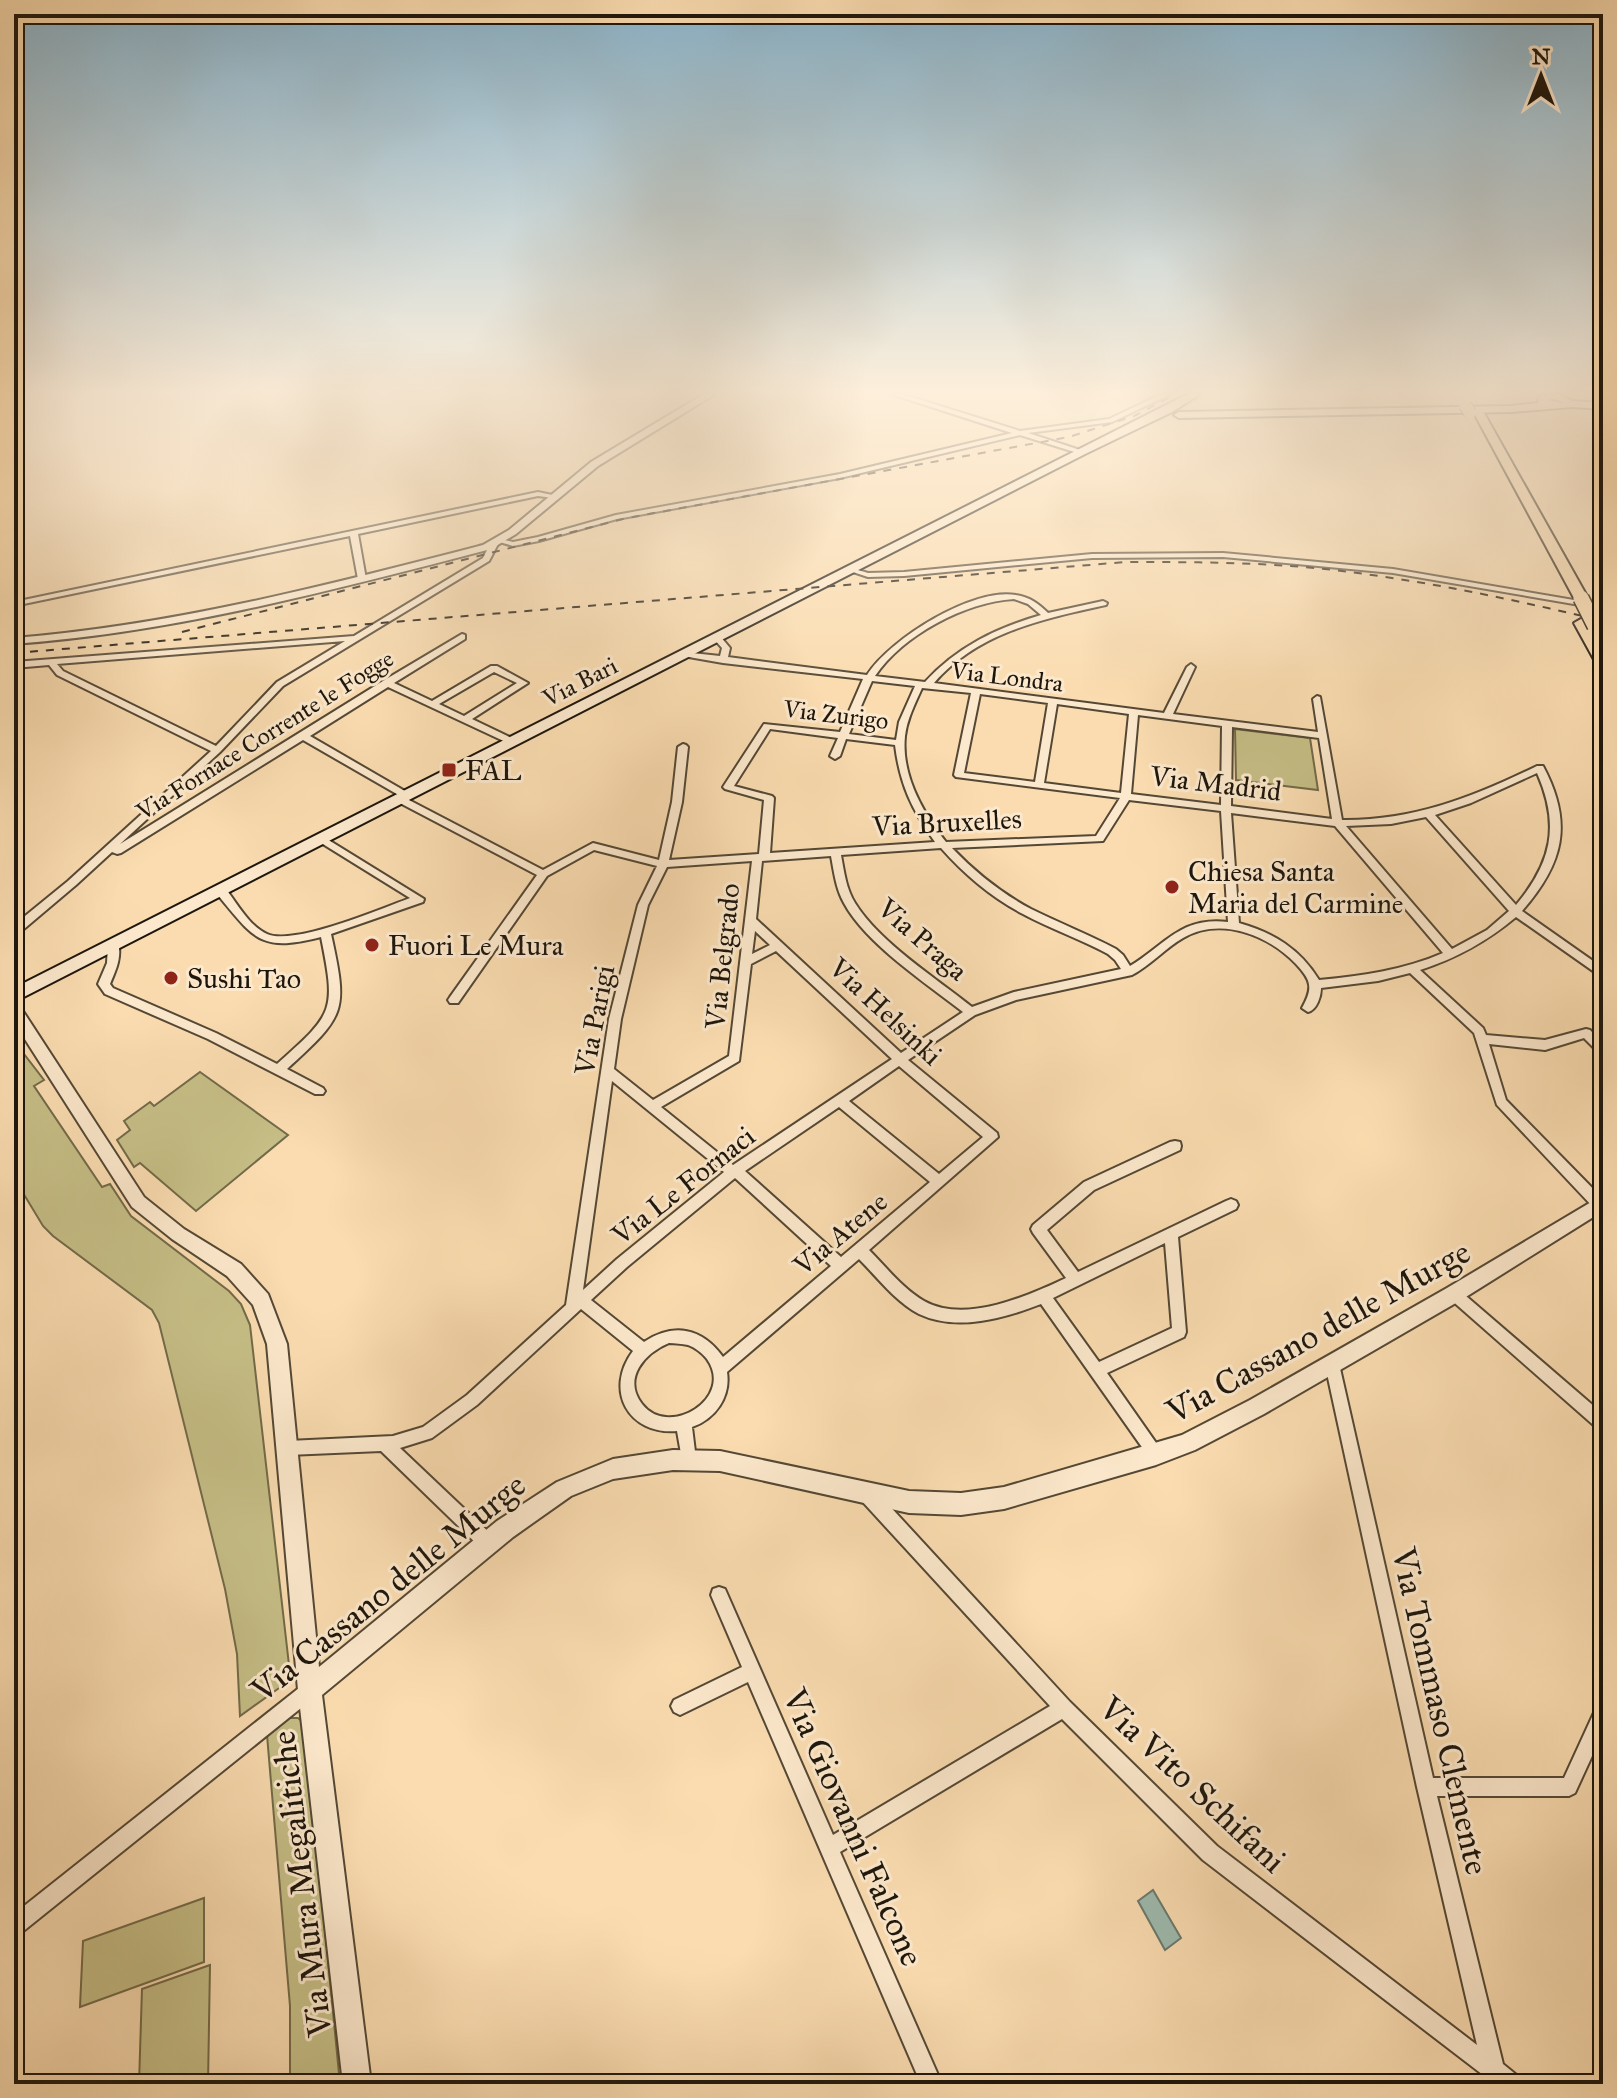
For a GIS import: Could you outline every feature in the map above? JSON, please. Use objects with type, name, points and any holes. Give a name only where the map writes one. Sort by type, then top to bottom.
[{"type":"highway","points":[[1517,492],[1593,629],[1603,663]]},
{"type":"main road","name":"Via Bari","points":[[14,996],[1003,492]]},
{"type":"street","points":[[14,931],[90,867],[217,750],[280,684],[486,559],[497,542],[558,492]]},
{"type":"street","points":[[14,641],[105,635],[191,620],[362,579],[497,542],[513,544],[539,539],[616,517],[753,492]]},
{"type":"street","points":[[14,604],[538,494],[553,496]]},
{"type":"street","points":[[354,534],[362,579]]},
{"type":"street","points":[[851,570],[868,575],[904,574],[1092,556],[1223,555],[1393,571],[1603,607]]},
{"type":"street","points":[[835,756],[868,679],[882,661],[908,639],[996,596],[1030,601],[1045,615]]},
{"type":"street","points":[[1103,603],[1045,615],[975,644],[922,686],[905,718],[900,743],[913,797],[943,845],[991,889],[1021,909],[1112,952],[1128,972],[1146,964],[1187,930],[1234,927],[1261,934],[1287,948],[1311,973],[1316,984],[1315,995],[1308,1008]]},
{"type":"street","name":"Via Fornace Corrente le Fogge","points":[[90,867],[462,637]]},
{"type":"street","points":[[14,665],[354,638]]},
{"type":"street","points":[[717,638],[726,648],[723,660]]},
{"type":"street","points":[[309,641],[343,645]]},
{"type":"street","points":[[309,641],[319,647],[323,656]]},
{"type":"street","name":"Via Londra","points":[[686,654],[1324,736]]},
{"type":"street","points":[[51,662],[60,673],[217,750]]},
{"type":"street","points":[[1167,717],[1191,667]]},
{"type":"street","points":[[432,705],[494,668],[524,683],[464,720]]},
{"type":"street","points":[[386,683],[513,742]]},
{"type":"street","name":"Via Madrid","points":[[976,693],[959,775],[1338,823],[1377,825],[1492,793],[1540,768],[1555,805],[1559,830],[1545,875],[1517,913]]},
{"type":"street","points":[[1317,699],[1338,823],[1451,955]]},
{"type":"street","points":[[1039,785],[1053,703]]},
{"type":"street","name":"Via Bruxelles","points":[[543,874],[593,846],[663,864],[943,845],[1099,839],[1126,796],[1134,712]]},
{"type":"street","points":[[1227,724],[1226,809],[1234,927]]},
{"type":"street","name":"Via Zurigo","points":[[767,726],[900,743]]},
{"type":"street","name":"Via Belgrado","points":[[651,1107],[735,1058],[749,919],[769,798],[728,787],[767,726]]},
{"type":"street","points":[[302,735],[404,798],[543,874],[454,1000]]},
{"type":"street","name":"Via Parigi","points":[[577,1305],[615,1019],[643,905],[663,864],[677,802],[683,747]]},
{"type":"street","points":[[1428,813],[1517,913],[1603,974]]},
{"type":"street","points":[[221,891],[266,938],[283,941],[325,931],[419,899],[322,839]]},
{"type":"street","name":"Via Praga","points":[[835,852],[843,891],[851,907],[878,935],[971,1012]]},
{"type":"street","points":[[1316,984],[1372,979],[1412,969],[1476,942],[1517,913]]},
{"type":"street","name":"Via Helsinki","points":[[749,919],[900,1060],[992,1137]]},
{"type":"street","points":[[279,1069],[318,1034],[335,1012],[338,994],[325,931]]},
{"type":"street","points":[[114,945],[113,963],[104,984],[109,991],[279,1069],[319,1091]]},
{"type":"street","points":[[744,963],[779,945]]},
{"type":"street","points":[[1412,969],[1479,1031],[1501,1102],[1601,1203]]},
{"type":"street","name":"Via Le Fornaci","points":[[288,1448],[385,1444],[418,1438],[472,1400],[577,1305],[734,1171],[971,1012],[1014,996],[1128,972]]},
{"type":"street","name":"Via Mura Megalitiche","points":[[14,1009],[138,1202],[178,1234],[234,1270],[261,1300],[277,1344],[310,1690],[357,2084]]},
{"type":"street","points":[[1481,1039],[1545,1045],[1586,1033],[1603,1050]]},
{"type":"street","points":[[607,1070],[734,1171],[841,1266]]},
{"type":"street","points":[[839,1100],[940,1182]]},
{"type":"street","name":"Via Atene","points":[[721,1368],[992,1137]]},
{"type":"street","points":[[1076,1280],[1038,1229],[1089,1186],[1175,1146]]},
{"type":"street","name":"Via Cassano delle Murge","points":[[14,1926],[310,1690],[488,1543],[564,1489],[613,1469],[688,1460],[720,1461],[909,1502],[961,1504],[1004,1498],[1156,1455],[1257,1407],[1454,1294],[1601,1203]]},
{"type":"street","points":[[859,1250],[910,1300],[936,1313],[967,1317],[984,1315],[1044,1296],[1231,1205]]},
{"type":"street","points":[[1097,1370],[1179,1332],[1171,1234]]},
{"type":"street","points":[[1454,1294],[1603,1424]]},
{"type":"street","points":[[1044,1296],[1156,1455]]},
{"type":"street","points":[[577,1305],[642,1349]]},
{"type":"street","points":[[684,1336],[699,1340],[711,1349],[721,1368],[720,1391],[712,1405],[700,1416],[684,1423],[667,1425],[652,1421],[639,1413],[630,1402],[626,1389],[627,1374],[642,1349],[654,1340],[684,1336]]},
{"type":"street","name":"Via Tommaso Clemente","points":[[1332,1364],[1426,1787],[1503,2078]]},
{"type":"street","points":[[684,1423],[688,1460]]},
{"type":"street","points":[[385,1444],[488,1543]]},
{"type":"street","name":"Via Vito Schifani","points":[[865,1492],[1064,1708],[1210,1853],[1503,2078]]},
{"type":"street","name":"Via Giovanni Falcone","points":[[719,1595],[932,2084]]},
{"type":"street","points":[[680,1706],[752,1671]]},
{"type":"street","points":[[829,1848],[1064,1708]]},
{"type":"street","points":[[1426,1787],[1569,1787],[1603,1712]]},
{"type":"shaded area","points":[[1235,729],[1310,738],[1318,790],[1236,780]]},
{"type":"shaded area","points":[[14,1041],[44,1080],[34,1086],[102,1187],[110,1184],[131,1216],[229,1291],[241,1304],[250,1325],[289,1665],[282,1686],[240,1716],[237,1654],[225,1589],[159,1323],[152,1310],[43,1226],[14,1178]]},
{"type":"shaded area","points":[[200,1072],[288,1135],[196,1211],[140,1163],[134,1167],[117,1140],[130,1130],[124,1121],[150,1102],[154,1106]]},
{"type":"shaded area","points":[[289,1718],[298,1718],[305,1724],[340,2084],[290,2084],[290,2006],[267,1735]]},
{"type":"shaded area","points":[[1153,1890],[1181,1938],[1165,1950],[1138,1901]]},
{"type":"shaded area","points":[[204,1898],[204,1962],[80,2007],[83,1941]]},
{"type":"shaded area","points":[[210,1965],[208,2084],[139,2084],[142,1989]]},
{"type":"railway","points":[[182,632],[627,518],[769,492]]},
{"type":"railway","points":[[14,653],[1126,562],[1268,565],[1351,572],[1460,590],[1603,621]]},
{"type":"place","name":"FAL","points":[[449,770]]},
{"type":"place","name":"Chiesa Santa Maria del Carmine","points":[[1172,887]]},
{"type":"place","name":"Fuori Le Mura","points":[[372,945]]},
{"type":"place","name":"Sushi Tao","points":[[171,978]]}]
